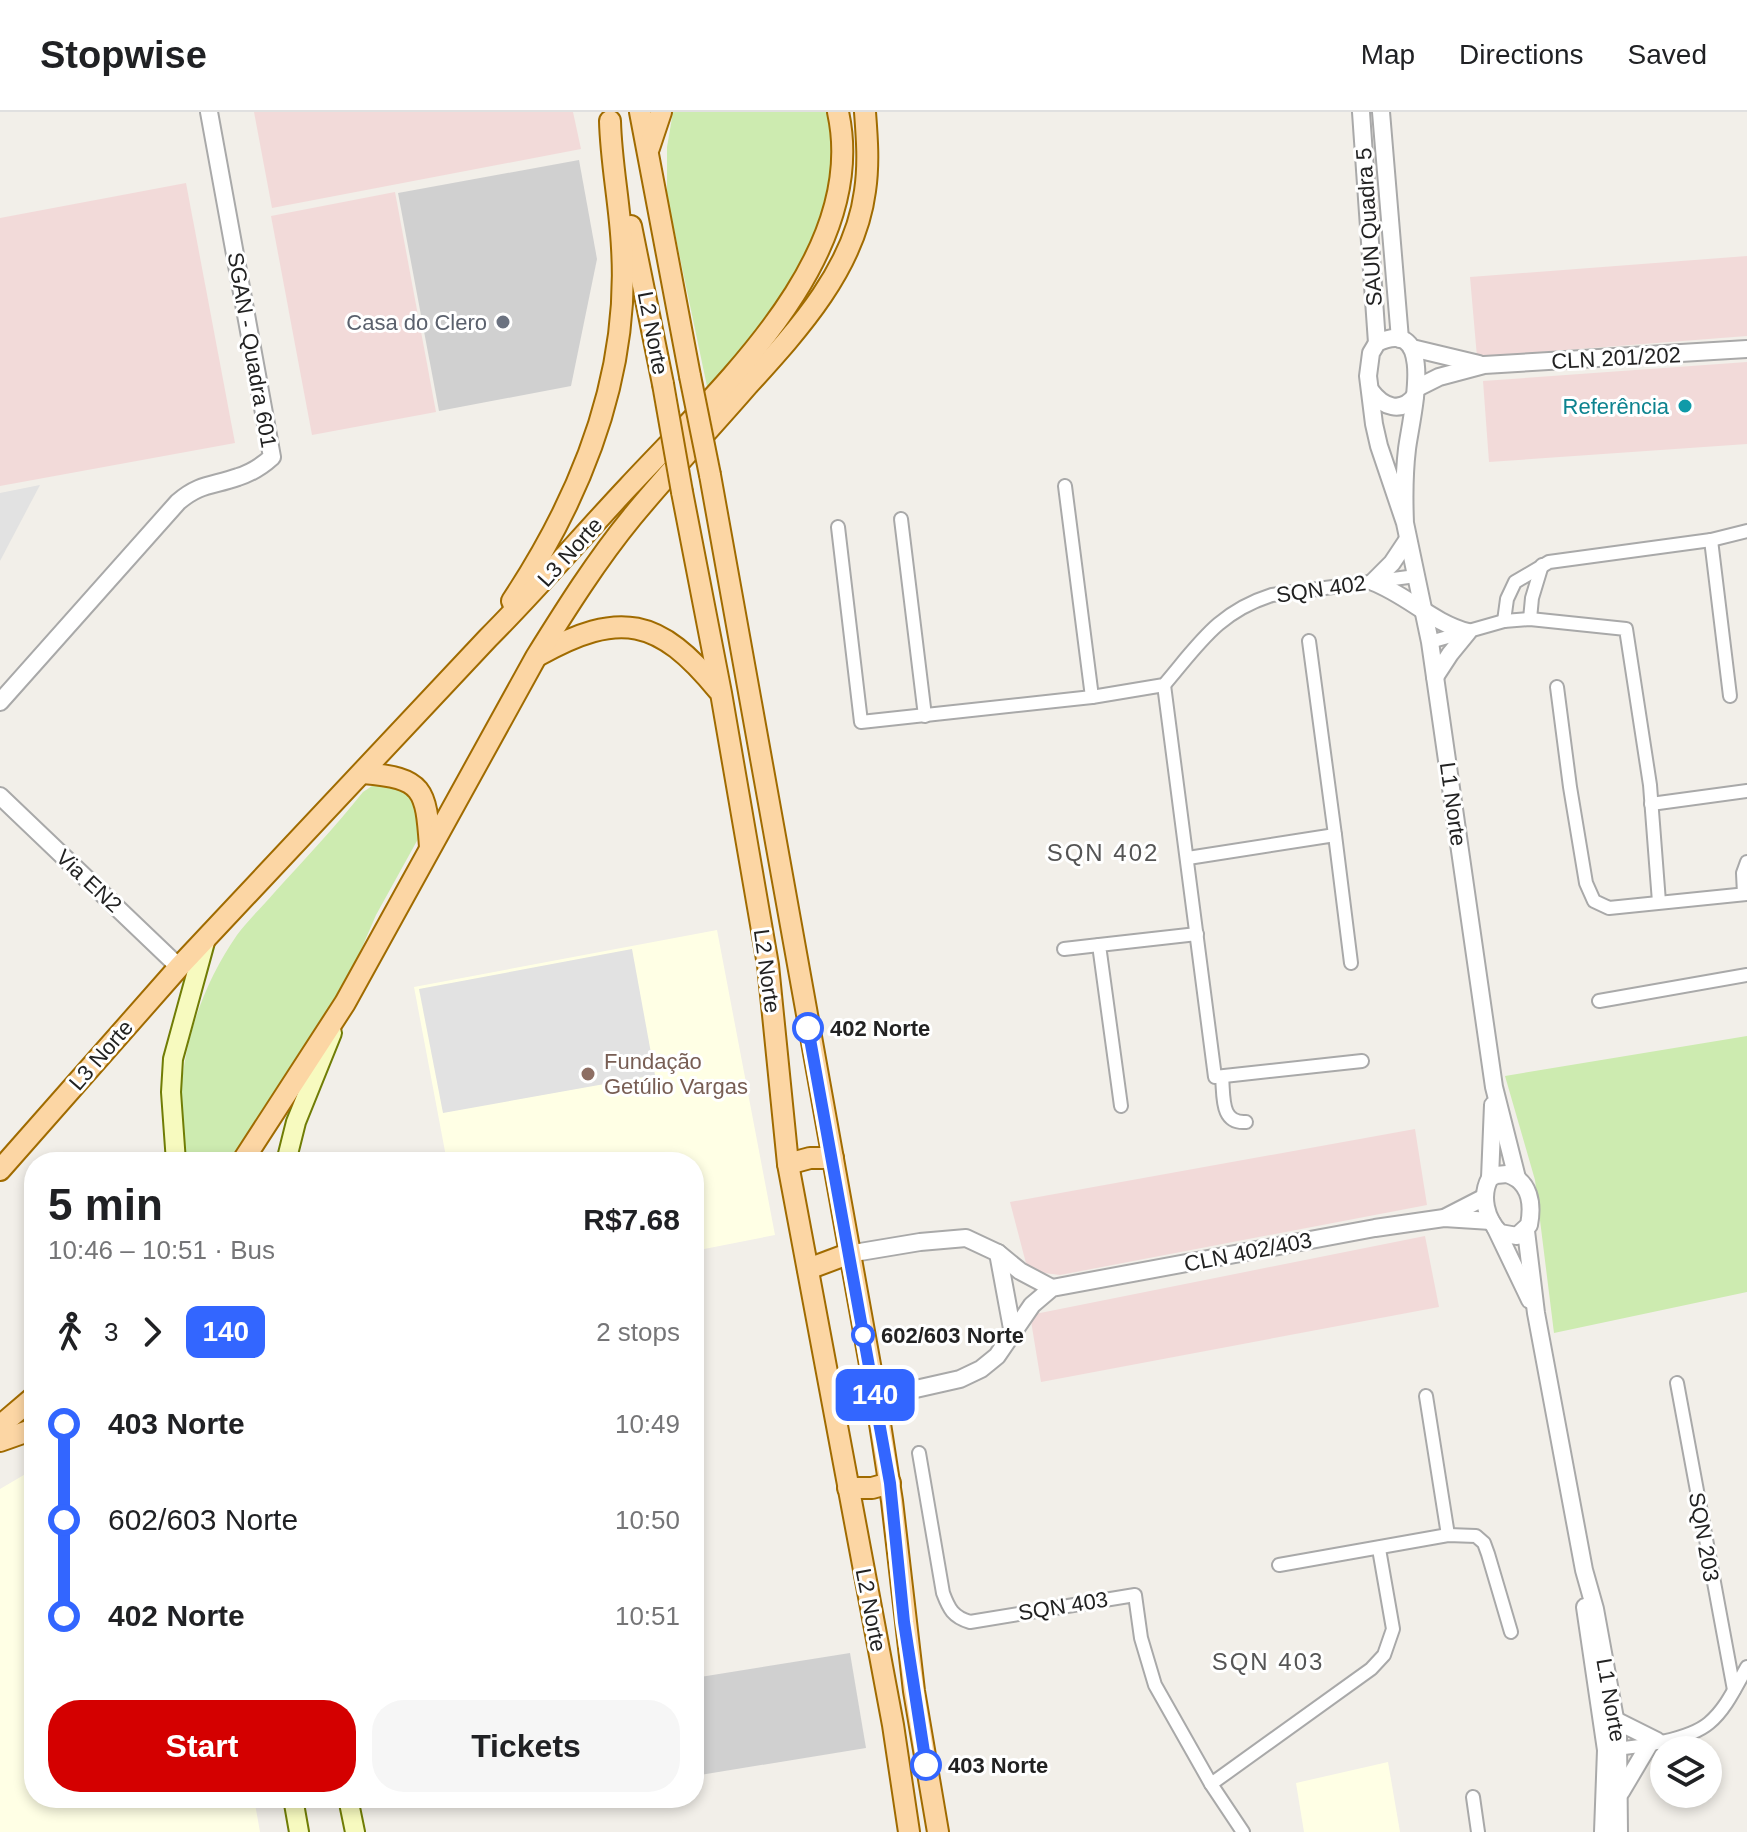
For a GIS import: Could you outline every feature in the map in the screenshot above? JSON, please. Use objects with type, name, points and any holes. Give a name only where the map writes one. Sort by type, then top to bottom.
[{"type":"main road","name":"L2 Norte","points":[[640,112],[710,475],[876,1398],[890,1483],[914,1691],[938,1832]]},
{"type":"main road","points":[[647,152],[661,112]]},
{"type":"main road","name":"L3 Norte","points":[[0,1170],[179,967],[536,590],[748,356],[775,322],[803,279],[833,214],[841,178],[843,143],[838,112]]},
{"type":"main road","name":"L3 Norte","points":[[248,1152],[345,1003],[536,657],[567,607],[632,517],[803,323],[831,279],[854,234],[865,193],[868,151],[865,112]]},
{"type":"main road","name":"L2 Norte","points":[[609,116],[721,693],[768,965],[788,1164],[894,1732],[909,1832]]},
{"type":"main road","points":[[488,638],[570,504],[593,447],[603,411],[622,298],[622,248],[609,116]]},
{"type":"main road","points":[[536,657],[586,631],[625,625],[665,639],[685,654],[721,693]]},
{"type":"main road","points":[[363,773],[403,779],[415,785],[428,811],[430,847]]},
{"type":"main road","name":"L3 Norte","points":[[175,1152],[171,1092],[173,1059],[205,942]]},
{"type":"main road","name":"L3 Norte","points":[[288,1152],[296,1122],[345,1003]]},
{"type":"main road","points":[[788,1164],[810,1158],[833,1158]]},
{"type":"main road","points":[[808,1269],[848,1254]]},
{"type":"main road","points":[[0,1426],[24,1406]]},
{"type":"main road","points":[[0,1441],[24,1433]]},
{"type":"main road","points":[[848,1488],[872,1488],[890,1483]]},
{"type":"main road","points":[[295,1808],[299,1832]]},
{"type":"main road","points":[[350,1808],[355,1832]]},
{"type":"street","name":"SGAN - Quadra 601","points":[[0,702],[178,502],[193,489],[238,478],[272,457],[209,112]]},
{"type":"street","name":"SAUN Quadra 5","points":[[1361,112],[1377,343]]},
{"type":"street","name":"SAUN Quadra 5","points":[[1381,112],[1406,344]]},
{"type":"street","points":[[1386,338],[1406,344],[1418,374],[1416,392],[1405,406],[1396,408],[1381,402],[1371,391],[1368,376],[1371,353],[1377,343],[1386,338]]},
{"type":"street","name":"CLN 201/202","points":[[1406,344],[1484,365]]},
{"type":"street","name":"CLN 201/202","points":[[1416,392],[1439,377],[1484,365],[1747,349]]},
{"type":"street","name":"L1 Norte","points":[[1371,391],[1379,446],[1406,531],[1430,642],[1494,1087],[1517,1178]]},
{"type":"street","name":"L1 Norte","points":[[1406,531],[1404,477],[1416,392]]},
{"type":"street","points":[[1065,486],[1092,697]]},
{"type":"street","points":[[901,519],[925,716]]},
{"type":"street","points":[[838,527],[861,722],[1092,697],[1164,685],[1215,1077],[1362,1061]]},
{"type":"street","points":[[1406,531],[1392,563],[1373,582],[1399,593],[1445,624],[1468,632]]},
{"type":"street","points":[[1504,621],[1507,599],[1515,582],[1542,565],[1711,540],[1747,531]]},
{"type":"street","points":[[1711,540],[1730,696]]},
{"type":"street","points":[[1530,619],[1532,598],[1542,565]]},
{"type":"street","name":"SQN 402","points":[[1164,685],[1206,635],[1233,610],[1250,602],[1272,595],[1416,576]]},
{"type":"street","points":[[1430,642],[1504,621],[1530,619],[1626,629],[1651,804],[1659,902]]},
{"type":"street","points":[[1435,677],[1468,632]]},
{"type":"street","points":[[1309,641],[1351,963]]},
{"type":"street","points":[[1557,687],[1570,787],[1589,895],[1594,901],[1609,908],[1745,894],[1743,873],[1747,862]]},
{"type":"street","points":[[1651,804],[1747,791]]},
{"type":"street","name":"Via EN2","points":[[0,796],[179,967]]},
{"type":"street","points":[[1188,858],[1335,835]]},
{"type":"street","points":[[1064,949],[1197,934]]},
{"type":"street","points":[[1099,945],[1121,1106]]},
{"type":"street","points":[[1599,1001],[1747,975]]},
{"type":"street","points":[[1222,1077],[1228,1117],[1233,1121],[1246,1122]]},
{"type":"street","name":"L1 Norte","points":[[1490,1178],[1494,1087]]},
{"type":"street","points":[[1507,1174],[1517,1178],[1527,1189],[1531,1216],[1526,1231],[1517,1236],[1508,1236],[1493,1225],[1485,1197],[1490,1178],[1507,1174]]},
{"type":"street","name":"CLN 402/403","points":[[1052,1288],[1444,1218],[1485,1197]]},
{"type":"street","name":"CLN 402/403","points":[[1444,1218],[1493,1225]]},
{"type":"street","name":"L1 Norte","points":[[1493,1225],[1536,1313]]},
{"type":"street","name":"L1 Norte","points":[[1526,1231],[1536,1313],[1615,1720],[1603,1832]]},
{"type":"street","points":[[848,1254],[966,1238],[998,1253],[1020,1271],[1052,1288],[1032,1305],[997,1356],[981,1369],[960,1379],[876,1398]]},
{"type":"street","points":[[998,1253],[1013,1334]]},
{"type":"street","name":"SQN 203","points":[[1677,1383],[1734,1690]]},
{"type":"street","points":[[1426,1396],[1448,1535]]},
{"type":"street","name":"SQN 403","points":[[919,1453],[943,1593],[949,1609],[958,1619],[970,1622],[1135,1595],[1141,1638],[1155,1685],[1211,1784],[1243,1832]]},
{"type":"street","points":[[1279,1565],[1448,1535],[1476,1536],[1484,1543],[1511,1632]]},
{"type":"street","points":[[1211,1784],[1371,1669],[1384,1655],[1393,1629],[1379,1549]]},
{"type":"street","name":"L1 Norte","points":[[1584,1570],[1588,1637],[1621,1793],[1619,1832]]},
{"type":"street","points":[[1676,1736],[1701,1729],[1716,1717],[1747,1667]]},
{"type":"street","points":[[1615,1720],[1650,1740]]},
{"type":"street","points":[[1613,1749],[1650,1743]]},
{"type":"street","points":[[1621,1793],[1650,1748]]},
{"type":"street","points":[[1473,1797],[1478,1832]]},
{"type":"shaded area","points":[[254,112],[573,112],[581,149],[272,208]]},
{"type":"shaded area","name":"Casa do Clero","points":[[579,160],[597,259],[571,386],[439,411],[398,193]]},
{"type":"shaded area","points":[[186,183],[235,443],[0,486],[0,218]]},
{"type":"shaded area","points":[[395,192],[436,412],[312,435],[271,216]]},
{"type":"shaded area","points":[[1747,256],[1747,336],[1477,357],[1470,277]]},
{"type":"shaded area","points":[[1747,362],[1747,444],[1489,462],[1483,381]]},
{"type":"shaded area","points":[[40,485],[0,561],[0,493]]},
{"type":"shaded area","name":"Fundação Getúlio Vargas","points":[[717,930],[775,1235],[704,1249],[704,1152],[445,1152],[414,987]]},
{"type":"shaded area","points":[[632,949],[655,1075],[443,1113],[419,989]]},
{"type":"shaded area","points":[[1415,1129],[1427,1205],[1060,1275],[1028,1271],[1010,1202]]},
{"type":"shaded area","points":[[1425,1236],[1439,1307],[1041,1382],[1030,1315]]},
{"type":"shaded area","points":[[24,1475],[24,1808],[256,1808],[260,1832],[0,1832],[0,1489]]},
{"type":"shaded area","points":[[850,1653],[866,1748],[704,1774],[704,1676]]},
{"type":"shaded area","points":[[1388,1762],[1400,1832],[1304,1832],[1296,1783]]},
{"type":"green space","points":[[673,112],[832,112],[836,184],[801,276],[708,391],[667,196],[667,147]]},
{"type":"green space","points":[[395,782],[414,795],[421,832],[376,915],[351,973],[303,1061],[244,1152],[185,1152],[181,1103],[183,1073],[197,1014],[221,960],[246,924],[363,792],[375,784]]},
{"type":"green space","points":[[1747,1036],[1747,1292],[1554,1333],[1535,1180],[1505,1076]]},
{"type":"bus line","name":"140","points":[[808,1028],[890,1483],[904,1622],[926,1765]]},
{"type":"place","name":"Casa do Clero","points":[[503,322]]},
{"type":"place","name":"Referência","points":[[1685,406]]},
{"type":"place","name":"402 Norte","points":[[808,1028]]},
{"type":"place","name":"Fundação Getúlio Vargas","points":[[588,1074]]},
{"type":"place","name":"602/603 Norte","points":[[863,1335]]},
{"type":"place","name":"403 Norte","points":[[926,1765]]},
{"type":"district","name":"SQN 402","points":[[1103,852]]},
{"type":"district","name":"SQN 403","points":[[1268,1661]]}]
